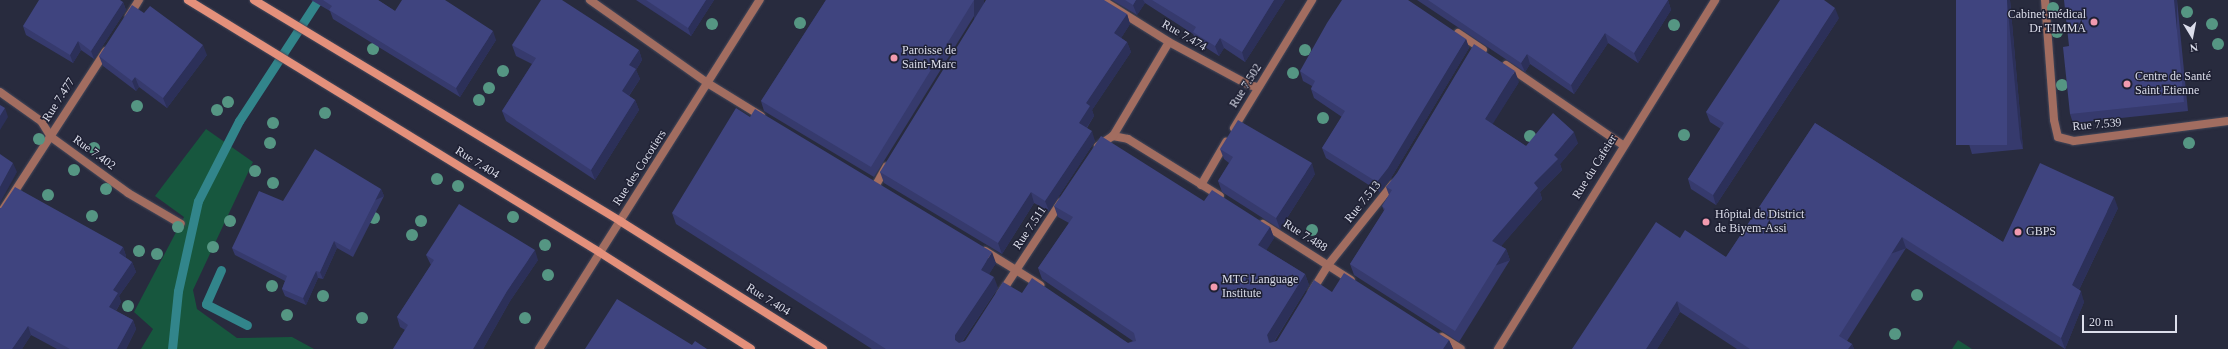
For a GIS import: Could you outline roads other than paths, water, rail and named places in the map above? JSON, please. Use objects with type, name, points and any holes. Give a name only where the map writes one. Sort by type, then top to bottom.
[{"type":"main road","name":"Rue 7.404","points":[[188,0],[598,252],[751,349]]},
{"type":"main road","name":"Rue 7.404","points":[[254,0],[620,221],[823,349]]},
{"type":"street","points":[[123,25],[139,0]]},
{"type":"street","points":[[590,0],[709,84],[769,120]]},
{"type":"street","name":"Rue des Cocotiers","points":[[539,349],[598,252],[620,221],[709,84],[760,0]]},
{"type":"street","name":"Rue 7.474","points":[[1102,0],[1169,42],[1248,86],[1257,87]]},
{"type":"street","name":"Rue 7.502","points":[[1201,185],[1257,87],[1264,80],[1312,0]]},
{"type":"street","name":"Rue du Cafeier","points":[[1498,349],[1623,145],[1715,0]]},
{"type":"street","name":"Rue 7.539","points":[[2045,0],[2054,120],[2058,137],[2074,141],[2228,121]]},
{"type":"street","points":[[1452,29],[1475,50],[1493,57],[1623,145]]},
{"type":"street","points":[[1095,151],[1099,145],[1113,136],[1169,42]]},
{"type":"street","name":"Rue 7.477","points":[[0,214],[25,172],[51,137],[111,43]]},
{"type":"street","name":"Rue 7.402","points":[[0,92],[41,121],[51,137],[128,193],[181,224]]},
{"type":"street","points":[[1113,136],[1128,139],[1228,202]]},
{"type":"street","points":[[876,185],[892,158]]},
{"type":"street","name":"Rue 7.513","points":[[1308,297],[1328,265],[1400,174]]},
{"type":"street","name":"Rue 7.511","points":[[994,302],[1064,197]]},
{"type":"street","name":"Rue 7.488","points":[[1255,218],[1360,285]]},
{"type":"street","points":[[976,245],[1017,269],[1050,292]]},
{"type":"street","points":[[1436,334],[1461,349]]},
{"type":"waterway","points":[[172,349],[178,291],[198,201],[239,121],[318,0]]},
{"type":"waterway","points":[[221,270],[206,304],[247,325]]},
{"type":"place","name":"Cabinet médical Dr TIMMA","points":[[2094,22]]},
{"type":"place","name":"Paroisse de Saint-Marc","points":[[894,58]]},
{"type":"place","name":"Centre de Santé Saint Etienne","points":[[2127,84]]},
{"type":"place","name":"Hôpital de District de Biyem-Assi","points":[[1706,222]]},
{"type":"place","name":"GBPS","points":[[2018,232]]},
{"type":"place","name":"MTC Language Institute","points":[[1214,287]]}]
